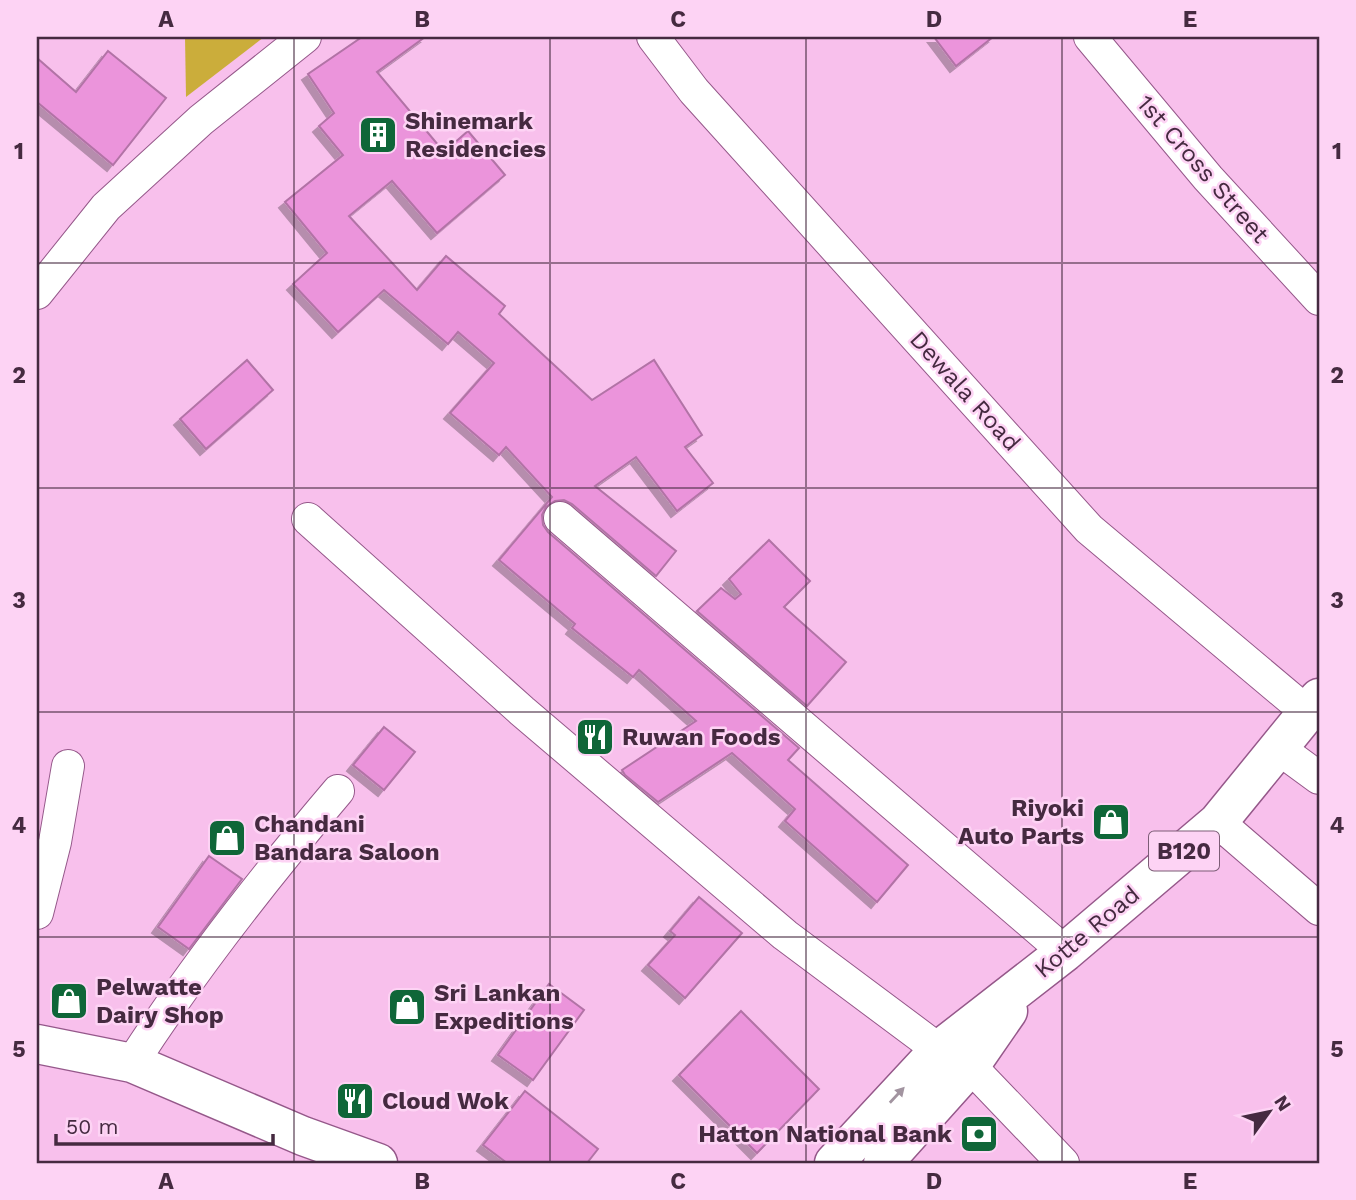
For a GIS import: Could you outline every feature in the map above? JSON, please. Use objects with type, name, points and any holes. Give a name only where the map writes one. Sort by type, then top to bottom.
[{"type":"main road","name":"Kotte Road","points":[[834,1163],[955,1058],[1027,983],[1218,822],[1314,706]]},
{"type":"main road","points":[[37,1044],[132,1063],[303,1136],[378,1163]]},
{"type":"main road","name":"Kotte Road","points":[[898,1158],[955,1058]]},
{"type":"main road","points":[[303,1136],[337,1163]]},
{"type":"street","points":[[37,293],[106,207],[201,120],[305,37]]},
{"type":"street","name":"Dewala Road","points":[[653,37],[694,90],[1089,529],[1314,706]]},
{"type":"street","name":"1st Cross Street","points":[[1090,37],[1208,178],[1319,299]]},
{"type":"street","points":[[560,518],[1065,953]]},
{"type":"street","points":[[308,519],[522,711],[785,935],[955,1058],[1063,1163]]},
{"type":"street","points":[[1278,748],[1319,778]]},
{"type":"street","points":[[37,913],[55,842],[68,766]]},
{"type":"street","points":[[132,1063],[171,1003],[264,877],[338,791]]},
{"type":"street","points":[[1218,822],[1319,909]]},
{"type":"shaded area","points":[[185,37],[264,37],[186,97]]},
{"type":"building","points":[[362,37],[425,37],[377,72],[444,152],[468,131],[505,175],[437,233],[392,181],[349,216],[417,290],[446,256],[505,306],[499,314],[592,400],[654,360],[702,435],[685,447],[713,483],[677,511],[636,457],[595,486],[676,551],[656,576],[564,500],[555,501],[546,507],[542,515],[543,525],[799,748],[788,760],[908,865],[877,902],[785,821],[795,809],[732,753],[658,802],[625,775],[622,770],[696,721],[639,670],[633,677],[572,628],[575,624],[499,560],[552,497],[506,447],[499,455],[450,413],[494,363],[458,332],[448,344],[384,290],[338,332],[293,284],[327,253],[285,202],[343,155],[319,126],[334,113],[308,74]]},
{"type":"building","points":[[934,37],[993,37],[956,66]]},
{"type":"building","points":[[108,51],[166,98],[113,165],[37,102],[37,58],[76,92]]},
{"type":"building","points":[[247,360],[273,390],[206,449],[180,419]]},
{"type":"building","points":[[769,540],[810,581],[784,607],[846,662],[807,706],[697,611],[721,588],[735,599],[741,594],[729,579]]},
{"type":"building","points":[[384,727],[415,752],[384,790],[353,765]]},
{"type":"building","points":[[209,856],[242,879],[189,949],[158,927]]},
{"type":"building","points":[[699,897],[742,933],[685,998],[648,965],[675,935],[670,931]]},
{"type":"building","points":[[549,984],[584,1010],[533,1080],[498,1055]]},
{"type":"building","points":[[741,1011],[819,1089],[757,1153],[679,1075]]},
{"type":"building","points":[[525,1091],[598,1149],[587,1163],[507,1163],[483,1145]]},
{"type":"place","name":"Shinemark Residencies","points":[[378,135]]},
{"type":"place","name":"Ruwan Foods","points":[[595,737]]},
{"type":"place","name":"Riyoki Auto Parts","points":[[1111,822]]},
{"type":"place","name":"Chandani Bandara Saloon","points":[[227,838]]},
{"type":"place","name":"Pelwatte Dairy Shop","points":[[69,1001]]},
{"type":"place","name":"Sri Lankan Expeditions","points":[[407,1007]]},
{"type":"place","name":"Cloud Wok","points":[[355,1101]]},
{"type":"place","name":"Hatton National Bank","points":[[979,1134]]}]
